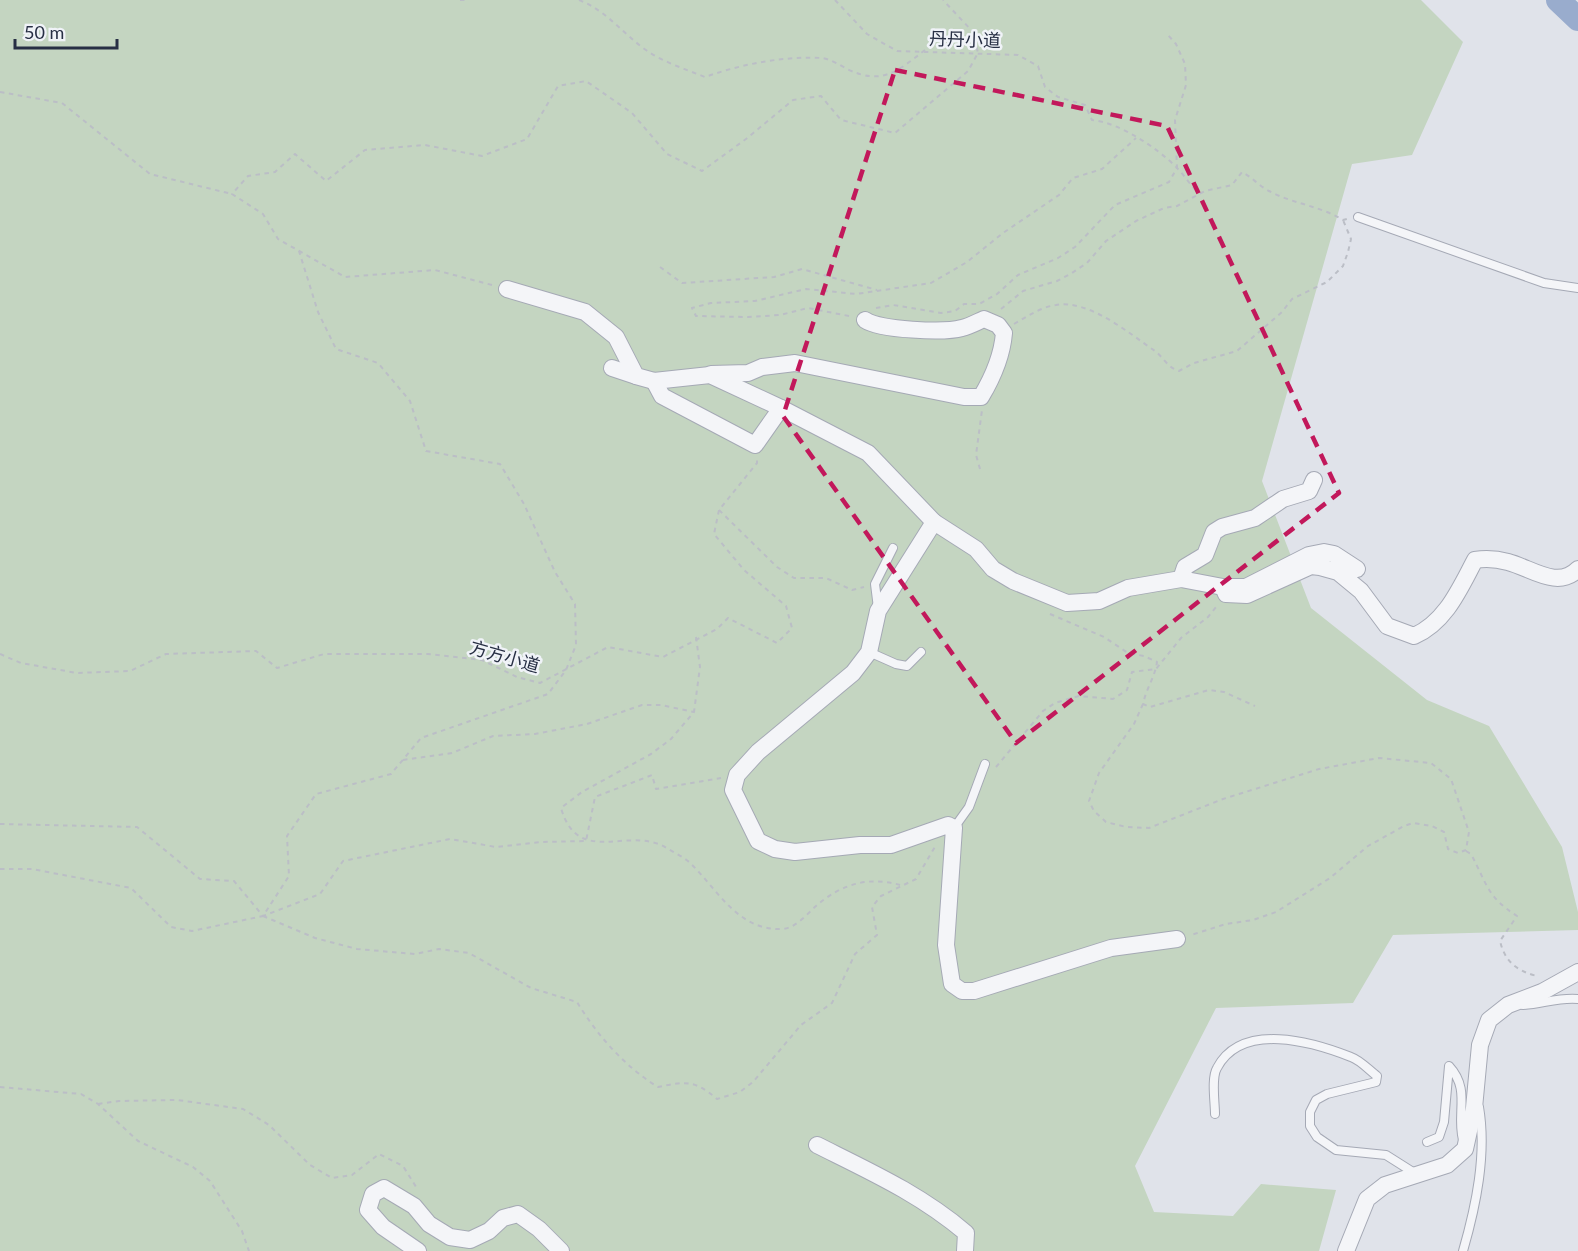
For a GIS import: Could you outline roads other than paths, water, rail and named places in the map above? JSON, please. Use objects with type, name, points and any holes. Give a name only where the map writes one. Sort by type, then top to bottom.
[{"type":"street","points":[[507,289],[585,312],[616,337],[636,376]]},
{"type":"street","points":[[612,368],[654,381],[748,373],[762,367],[795,363],[964,397],[981,397],[998,363],[1004,333],[998,325],[984,319],[960,329],[887,328],[865,320]]},
{"type":"street","points":[[710,375],[781,408],[868,453],[934,522],[976,549],[993,569],[1013,581],[1067,603],[1099,601],[1128,588],[1181,579],[1247,595],[1311,566],[1338,572],[1361,591],[1387,626],[1414,636],[1432,625],[1449,607],[1475,560],[1490,558],[1509,562],[1555,579],[1571,577],[1578,569]]},
{"type":"street","points":[[654,381],[662,396],[755,445],[781,408]]},
{"type":"street","points":[[1181,579],[1185,567],[1205,555],[1214,532],[1236,522],[1255,518],[1283,499],[1309,491],[1314,480]]},
{"type":"street","points":[[934,522],[878,611],[870,651],[853,673],[758,752],[737,775],[733,790],[758,841],[775,849],[795,852],[860,845],[891,845],[951,826],[946,945],[952,984],[962,991],[974,991],[1111,948],[1177,939]]},
{"type":"street","points":[[1225,591],[1246,587],[1309,555],[1324,552],[1334,554],[1357,568]]},
{"type":"street","points":[[1346,1251],[1367,1199],[1385,1185],[1447,1164],[1465,1149],[1476,1091],[1480,1045],[1489,1020],[1508,1005],[1542,992],[1578,972]]},
{"type":"street","points":[[817,1145],[910,1191],[944,1214],[966,1233],[965,1251]]},
{"type":"street","points":[[418,1251],[383,1227],[368,1210],[373,1194],[384,1188],[414,1206],[429,1224],[450,1237],[470,1240],[489,1231],[503,1218],[518,1214],[539,1229],[561,1251]]},
{"type":"lane","points":[[1358,218],[1544,283],[1578,288]]},
{"type":"lane","points":[[878,611],[875,584],[893,548]]},
{"type":"lane","points":[[870,651],[896,664],[908,666],[921,652]]},
{"type":"lane","points":[[951,826],[969,807],[985,764]]},
{"type":"lane","points":[[1508,1005],[1540,1004],[1563,997],[1578,999]]},
{"type":"lane","points":[[1215,1114],[1216,1069],[1230,1053],[1251,1041],[1277,1037],[1354,1058],[1377,1076],[1376,1082],[1327,1094],[1316,1100],[1310,1112],[1310,1126],[1317,1137],[1336,1150],[1386,1155],[1416,1174]]},
{"type":"lane","points":[[1427,1142],[1439,1137],[1444,1122],[1449,1066],[1459,1076],[1462,1088],[1459,1124],[1465,1149]]},
{"type":"lane","points":[[1463,1251],[1474,1215],[1483,1131],[1476,1091]]},
{"type":"waterway","points":[[1558,0],[1578,19]]}]
